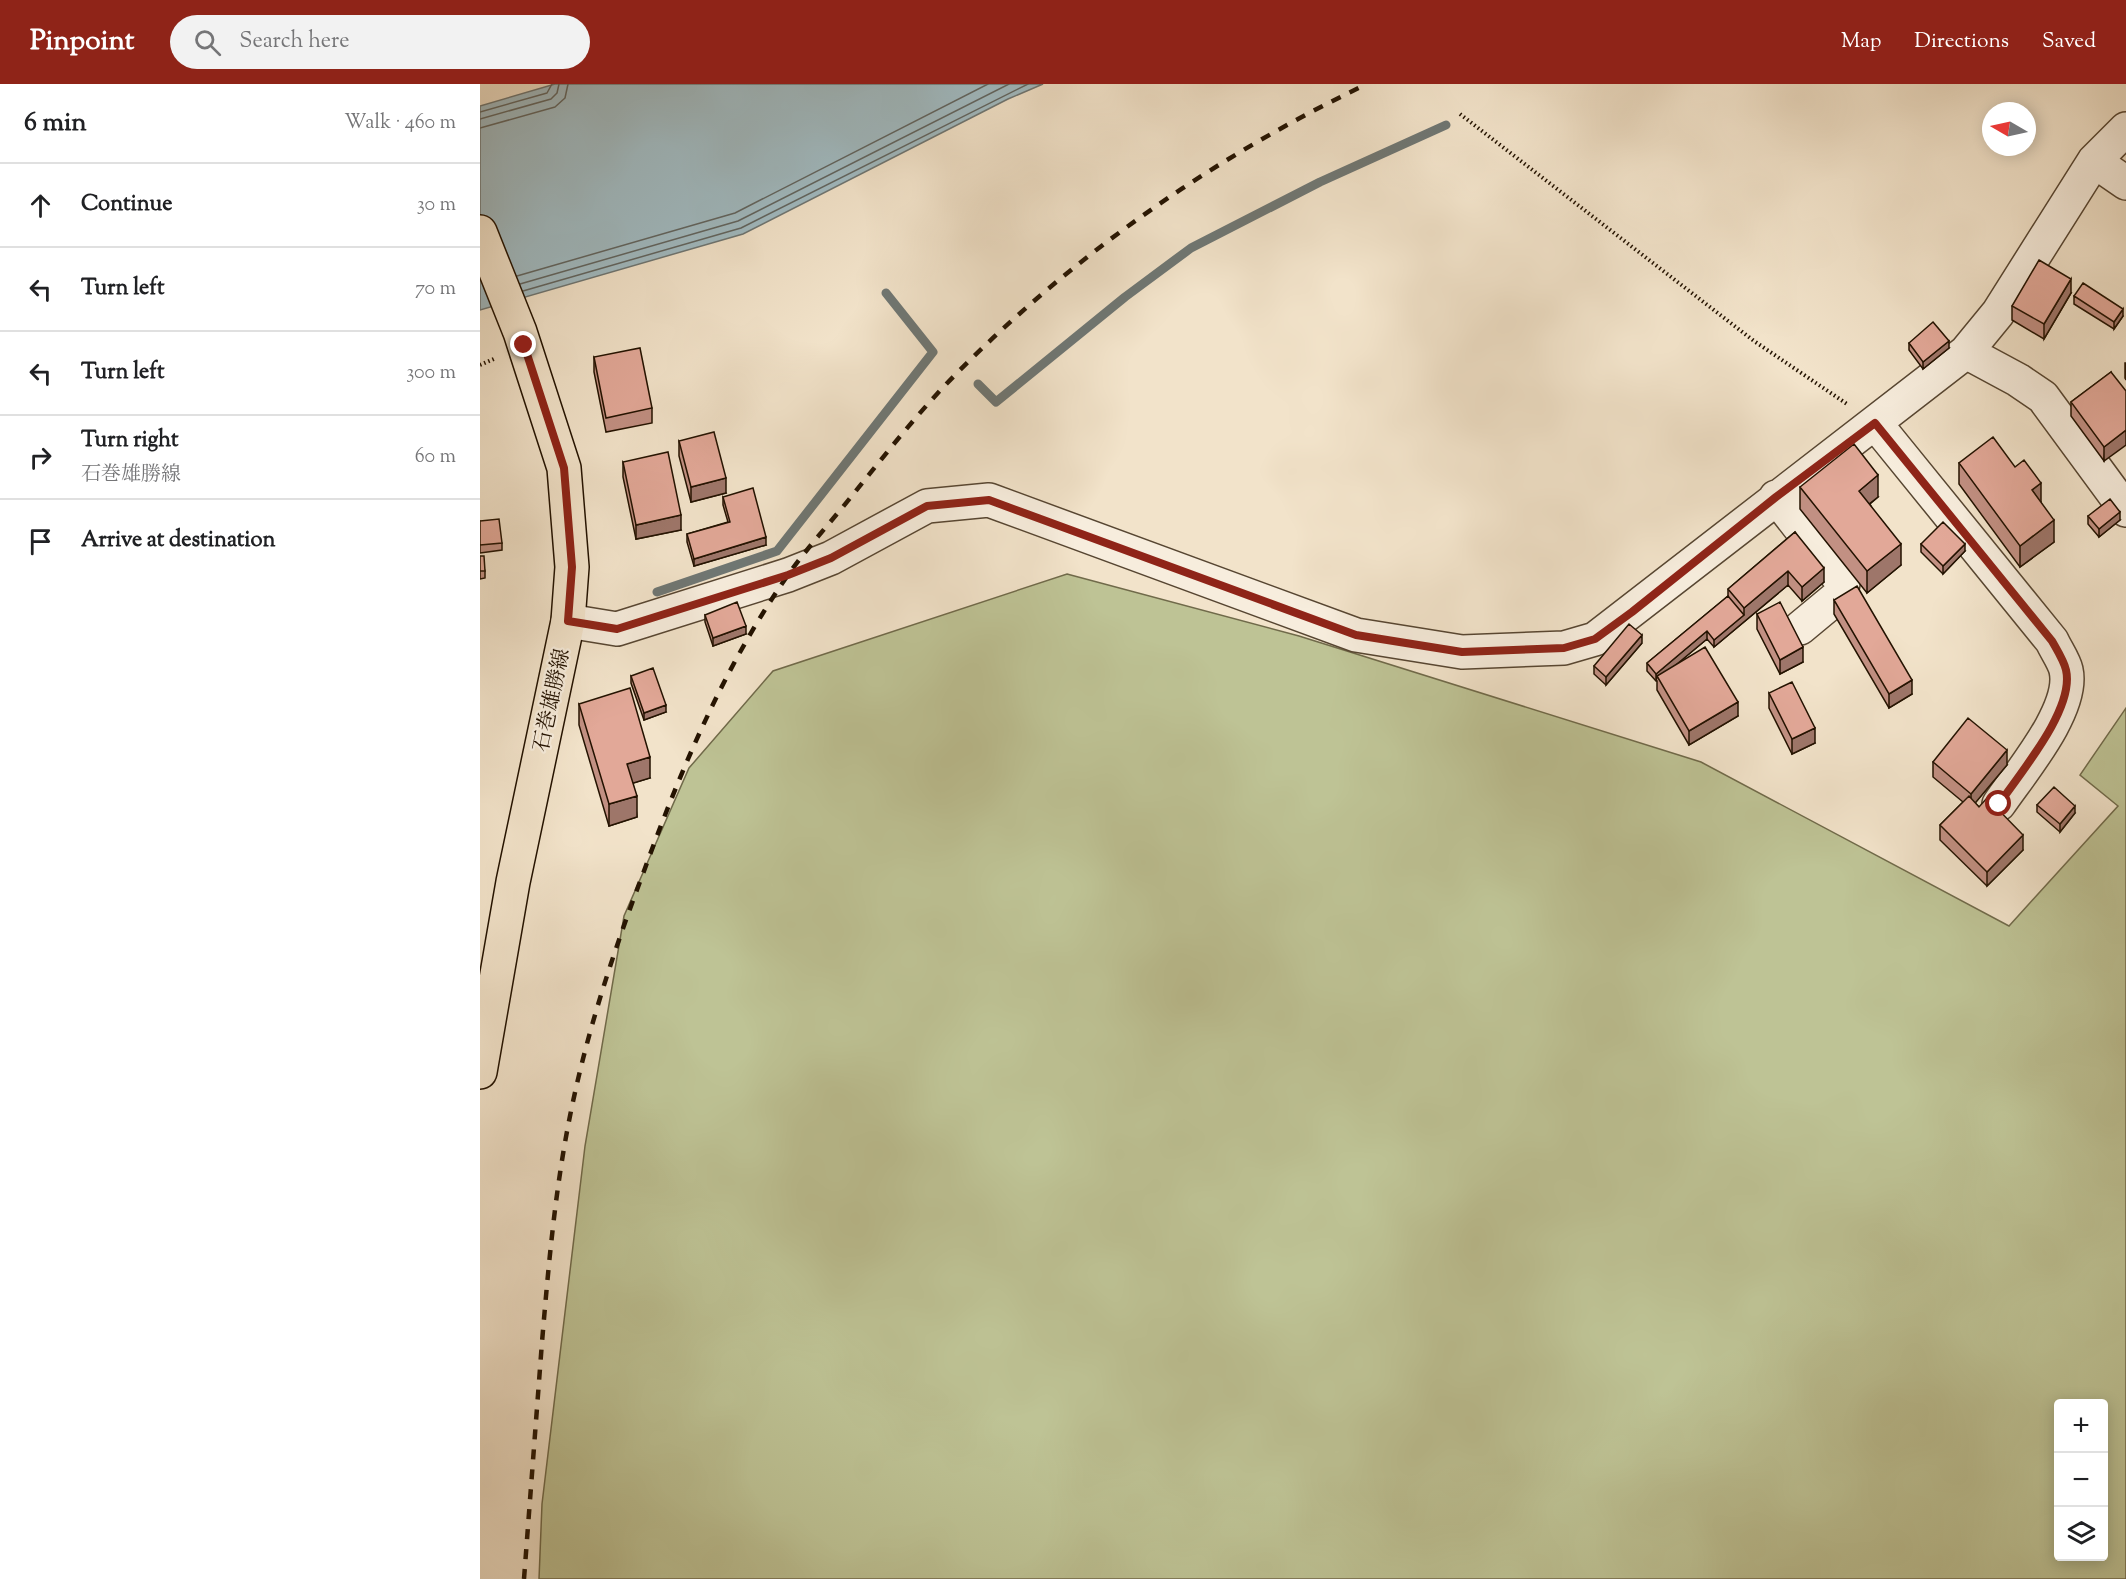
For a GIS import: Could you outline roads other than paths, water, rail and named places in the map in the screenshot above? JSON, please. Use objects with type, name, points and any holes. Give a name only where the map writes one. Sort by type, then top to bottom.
[{"type":"main road","name":"石巻雄勝線","points":[[480,232],[519,332],[564,468],[572,567],[568,621],[513,882],[480,1072]]},
{"type":"street","points":[[568,621],[617,629],[788,575],[831,558],[927,506],[989,500],[1356,635],[1462,652],[1564,648],[1595,639],[1965,351],[1998,313],[2094,160],[2126,129]]},
{"type":"street","points":[[2094,160],[2126,183]]},
{"type":"street","points":[[1965,351],[2018,380],[2043,397],[2126,510]]},
{"type":"street","points":[[1875,423],[2052,641],[2066,670],[2067,690],[2059,714],[1999,804]]},
{"type":"street","points":[[1776,497],[1843,583],[1841,594],[1800,628]]},
{"type":"water","points":[[555,84],[1043,84],[1008,99],[743,234],[480,310],[480,106]]},
{"type":"waterway","points":[[978,384],[996,402],[1125,297],[1191,248],[1320,182],[1446,125]]},
{"type":"waterway","points":[[657,592],[777,551],[933,352],[886,293]]},
{"type":"railway","points":[[524,1579],[550,1250],[562,1158],[581,1068],[614,954],[673,794],[706,718],[744,645],[765,609],[811,545],[930,402],[1003,328],[1099,248],[1202,175],[1311,112],[1367,84]]}]
